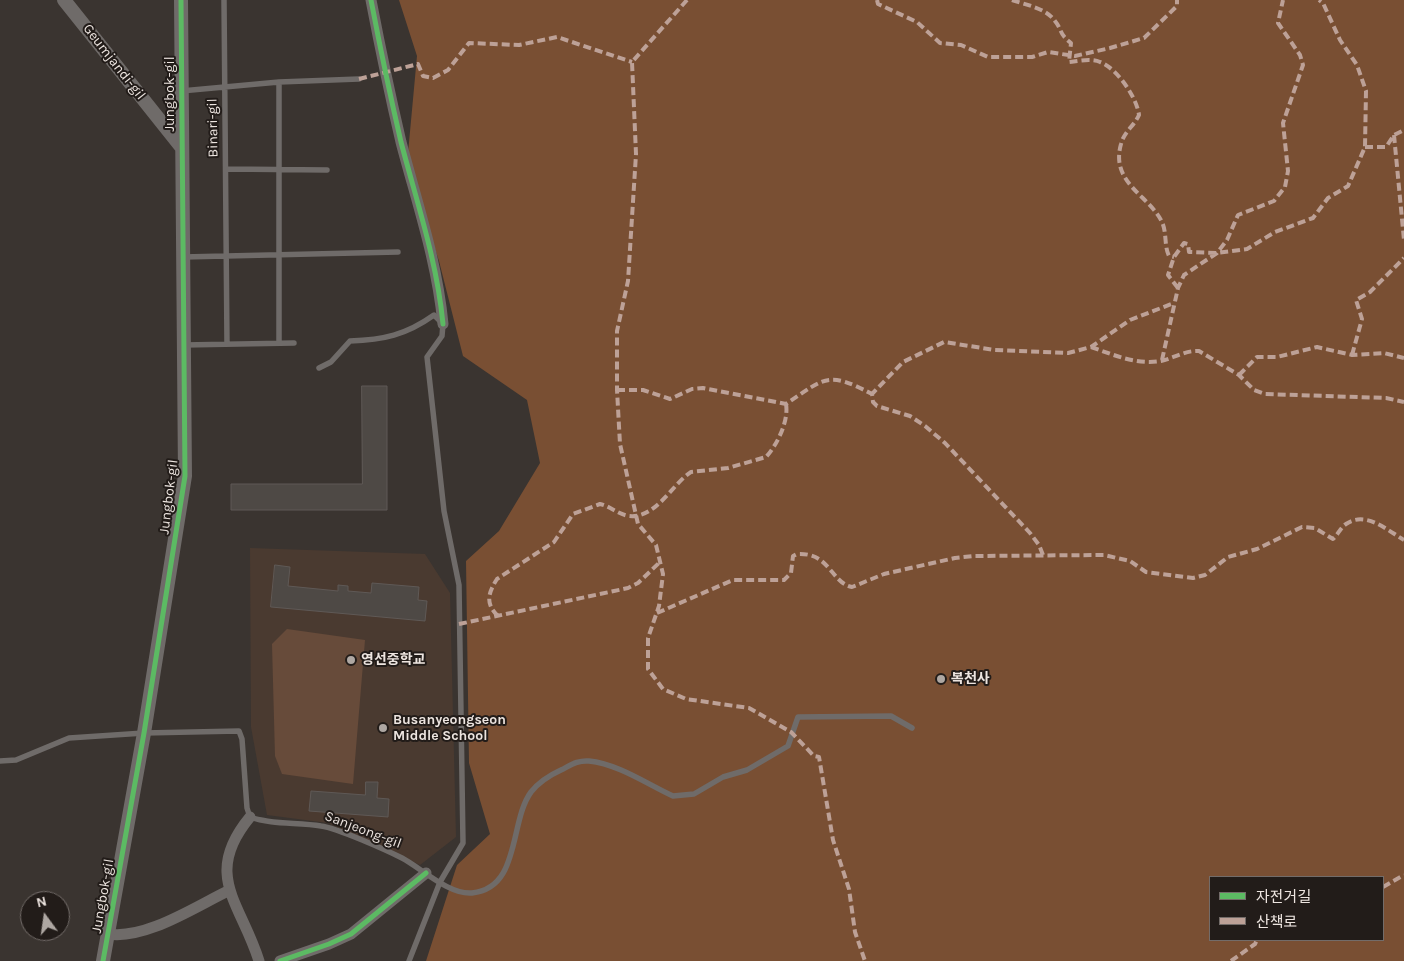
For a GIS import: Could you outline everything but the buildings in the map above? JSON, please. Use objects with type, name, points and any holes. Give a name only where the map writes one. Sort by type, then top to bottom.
[{"type":"street","name":"Geumjandi-gil","points":[[64,0],[182,148]]},
{"type":"street","name":"Jungbok-gil","points":[[103,961],[144,733],[185,476],[181,0]]},
{"type":"street","points":[[370,0],[401,142],[431,247],[440,286],[443,324]]},
{"type":"street","points":[[250,817],[241,828],[227,856],[225,866],[230,890],[252,937],[259,961]]},
{"type":"street","points":[[280,961],[329,944],[351,934],[426,874]]},
{"type":"street","points":[[108,934],[130,935],[146,930],[230,890]]},
{"type":"lane","name":"Binari-gil","points":[[224,0],[228,344]]},
{"type":"lane","name":"Jungbok-gil","points":[[181,92],[279,82],[359,80]]},
{"type":"lane","points":[[279,82],[281,255],[279,343]]},
{"type":"lane","points":[[226,169],[327,170]]},
{"type":"lane","points":[[183,257],[398,252]]},
{"type":"lane","points":[[319,368],[330,362],[350,341],[379,340],[415,328],[434,315],[443,324],[442,336],[427,357],[444,511],[459,585],[463,843],[440,882],[409,961]]},
{"type":"lane","points":[[184,345],[294,343]]},
{"type":"lane","name":"Sanjeong-gil","points":[[250,817],[285,823],[323,826],[402,858],[440,882],[471,893],[491,887],[506,869],[512,852],[518,822],[531,793],[546,777],[579,761],[608,765],[673,796],[683,796],[694,794],[723,777],[747,770],[788,746],[798,717],[891,716],[912,728]]},
{"type":"lane","points":[[0,761],[16,760],[69,738],[144,733],[239,731],[242,739],[247,808],[250,817]]},
{"type":"shaded area","points":[[399,0],[1404,0],[1404,961],[426,961],[457,865],[490,834],[469,763],[466,561],[499,531],[540,463],[527,400],[463,356],[439,261],[407,164],[417,56]]},
{"type":"shaded area","name":"영선중학교","points":[[250,548],[425,554],[450,593],[456,837],[420,865],[328,823],[267,815],[251,727]]},
{"type":"shaded area","points":[[287,629],[365,640],[353,784],[282,774],[275,756],[272,644]]},
{"type":"marked path","points":[[687,0],[632,62],[636,154],[628,281],[617,331],[617,390],[620,444],[638,524],[656,545],[663,574],[659,606],[648,638],[648,669],[663,689],[686,699],[749,708],[791,732],[814,756],[819,757],[833,840],[849,889],[855,932],[865,961]]},
{"type":"marked path","points":[[877,0],[878,4],[917,22],[940,43],[961,45],[988,57],[1032,57],[1048,52],[1075,56],[1144,38],[1177,6],[1177,0]]},
{"type":"marked path","points":[[1012,0],[1035,8],[1051,17],[1064,37],[1071,43],[1069,62],[1089,60],[1100,62],[1113,70],[1125,84],[1134,100],[1139,115],[1124,136],[1121,144],[1119,157],[1121,169],[1133,188],[1156,212],[1162,222],[1167,252],[1169,256],[1174,257]]},
{"type":"marked path","points":[[1162,360],[1178,288],[1184,275],[1217,253],[1227,240],[1238,215],[1274,201],[1285,187],[1288,171],[1283,123],[1303,65],[1300,55],[1278,23],[1283,0]]},
{"type":"marked path","points":[[1178,288],[1168,275],[1174,257],[1184,243],[1188,244],[1189,252],[1217,253],[1247,249],[1275,232],[1313,218],[1328,198],[1348,186],[1365,147],[1366,91],[1357,65],[1340,40],[1323,3],[1319,0]]},
{"type":"marked path","points":[[359,79],[418,64],[423,76],[433,78],[448,70],[469,43],[519,45],[557,37],[632,62]]},
{"type":"marked path","points":[[1365,147],[1386,147],[1394,135],[1404,130]]},
{"type":"marked path","points":[[1394,135],[1404,240]]},
{"type":"marked path","points":[[1352,355],[1362,319],[1356,300],[1370,292],[1404,258]]},
{"type":"marked path","points":[[1043,555],[1039,545],[1030,533],[945,443],[910,416],[877,406],[873,402],[872,394],[903,362],[944,342],[995,350],[1068,353],[1091,347],[1130,320],[1174,303]]},
{"type":"marked path","points":[[1091,347],[1143,362],[1161,361],[1185,353],[1199,351],[1239,375],[1254,390],[1265,394],[1386,398],[1404,402]]},
{"type":"marked path","points":[[1239,375],[1257,357],[1277,357],[1317,347],[1352,355],[1384,353],[1404,358]]},
{"type":"marked path","points":[[617,390],[643,390],[670,399],[692,389],[703,388],[786,404],[819,383],[836,380],[846,382],[872,394]]},
{"type":"marked path","points":[[498,616],[491,607],[489,598],[497,579],[554,542],[573,514],[600,504],[625,515],[639,515],[648,512],[656,506],[691,472],[728,468],[766,457],[774,446],[784,425],[786,404]]},
{"type":"marked path","points":[[657,613],[733,580],[784,580],[791,573],[793,556],[797,554],[817,558],[839,580],[852,587],[884,574],[955,558],[973,556],[1104,555],[1130,561],[1146,572],[1193,578],[1205,575],[1228,557],[1257,549],[1302,527],[1315,528],[1333,539],[1346,524],[1361,519],[1376,523],[1404,540]]},
{"type":"marked path","points":[[459,624],[628,588],[638,583],[660,562]]},
{"type":"marked path","points":[[1384,886],[1404,875]]},
{"type":"marked path","points":[[1231,961],[1256,941]]},
{"type":"cycle path","points":[[103,961],[144,733],[185,476],[181,0]]},
{"type":"cycle path","points":[[371,0],[401,142],[431,255],[443,324]]},
{"type":"cycle path","points":[[280,961],[329,944],[351,934],[426,873]]},
{"type":"place","name":"영선중학교","points":[[351,660]]},
{"type":"place","name":"복천사","points":[[941,679]]},
{"type":"place","name":"Busanyeongseon Middle School","points":[[383,728]]}]
